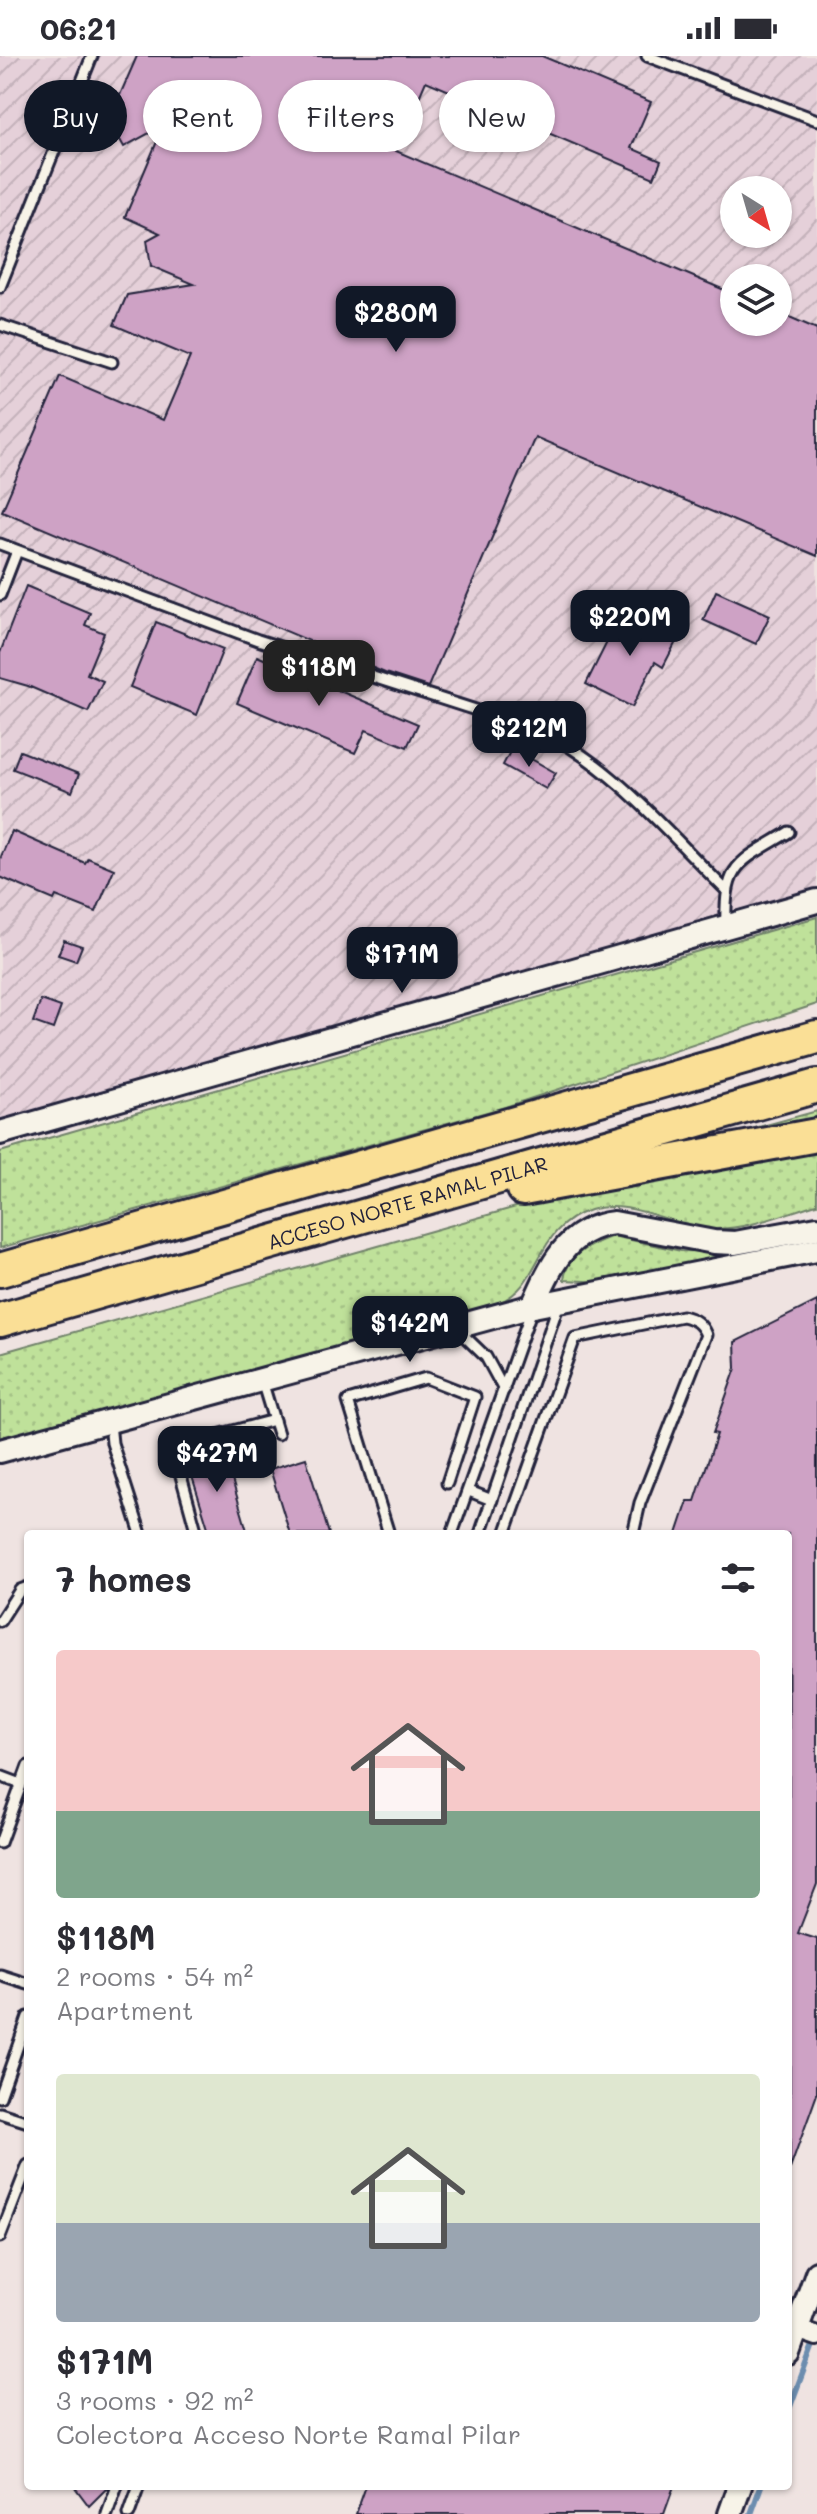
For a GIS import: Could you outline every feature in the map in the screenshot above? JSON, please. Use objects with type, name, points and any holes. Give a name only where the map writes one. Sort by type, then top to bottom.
[{"type":"highway","points":[[627,1092],[817,1015]]},
{"type":"highway","points":[[0,1270],[817,1037]]},
{"type":"highway","name":"ACCESO NORTE RAMAL PILAR","points":[[0,1320],[817,1086]]},
{"type":"highway","points":[[347,1221],[812,1137]]},
{"type":"street","points":[[0,1133],[817,901]]},
{"type":"street","points":[[777,1235],[817,1221]]},
{"type":"street","points":[[533,1306],[558,1255],[579,1235],[602,1224],[614,1223],[701,1241],[735,1243],[817,1228]]},
{"type":"street","points":[[0,1451],[533,1306],[817,1250]]},
{"type":"street","points":[[792,2349],[808,2332],[817,2273]]},
{"type":"street","points":[[730,2514],[739,2490]]},
{"type":"lane","points":[[0,287],[92,56]]},
{"type":"lane","points":[[647,56],[817,120]]},
{"type":"lane","points":[[0,325],[112,362]]},
{"type":"lane","points":[[0,544],[258,640],[544,732],[577,749],[602,769],[725,889]]},
{"type":"lane","points":[[0,595],[17,551]]},
{"type":"lane","points":[[726,927],[725,889],[733,873],[747,857],[789,832]]},
{"type":"lane","points":[[481,1530],[560,1301]]},
{"type":"lane","points":[[454,1530],[533,1306]]},
{"type":"lane","points":[[506,1530],[575,1338],[682,1316],[701,1325],[706,1335],[640,1503],[634,1530]]},
{"type":"lane","points":[[455,1328],[486,1357],[504,1390]]},
{"type":"lane","points":[[388,1530],[348,1401],[426,1378],[475,1397],[447,1483]]},
{"type":"lane","points":[[262,1381],[278,1434]]},
{"type":"lane","points":[[196,1530],[175,1454],[191,1442],[274,1420]]},
{"type":"lane","points":[[110,1423],[112,1443],[140,1530]]},
{"type":"lane","points":[[469,1491],[492,1500]]},
{"type":"lane","points":[[0,1621],[7,1606],[24,1588]]},
{"type":"lane","points":[[0,1776],[21,1784]]},
{"type":"lane","points":[[0,1843],[24,1776]]},
{"type":"lane","points":[[0,1975],[24,1983]]},
{"type":"lane","points":[[0,2097],[24,2028]]},
{"type":"lane","points":[[0,2113],[24,2121]]},
{"type":"lane","points":[[0,2237],[24,2175]]},
{"type":"lane","points":[[107,2514],[116,2490]]},
{"type":"lane","points":[[129,2514],[138,2490]]},
{"type":"shaded area","points":[[0,56],[817,56],[817,898],[0,1123]]},
{"type":"green space","points":[[817,917],[817,1004],[505,1107],[0,1248],[0,1152]]},
{"type":"green space","points":[[817,1111],[817,1125],[715,1139]]},
{"type":"green space","points":[[817,1150],[817,1204],[754,1223],[716,1229],[701,1228],[621,1207],[590,1210],[558,1229],[524,1283],[514,1294],[500,1302],[0,1441],[0,1353],[516,1207]]},
{"type":"green space","points":[[613,1236],[681,1251],[745,1252],[606,1282],[564,1280],[570,1263],[581,1251]]},
{"type":"building","points":[[137,56],[542,56],[651,102],[631,148],[661,161],[654,178],[555,136],[555,80],[439,80],[439,87],[426,81],[423,88],[423,80],[278,80],[278,152],[398,152],[720,288],[720,336],[792,336],[792,318],[817,329],[817,556],[535,437],[428,687],[385,673],[2,511],[60,376],[163,420],[190,357],[114,325],[127,295],[194,284],[151,266],[147,240],[160,233],[125,217],[153,152],[262,152],[262,80],[143,80],[143,137],[127,145],[126,80]]},
{"type":"building","points":[[26,586],[90,613],[85,625],[104,633],[87,674],[103,681],[88,712],[28,686],[0,678],[0,653]]},
{"type":"building","points":[[716,591],[770,615],[756,644],[703,620]]},
{"type":"building","points":[[623,610],[678,638],[663,667],[655,662],[632,707],[586,684]]},
{"type":"building","points":[[156,622],[223,649],[197,715],[130,687]]},
{"type":"building","points":[[257,656],[418,724],[407,747],[366,730],[355,753],[237,703]]},
{"type":"building","points":[[512,748],[556,773],[546,789],[503,765]]},
{"type":"building","points":[[20,751],[79,774],[72,792],[13,769]]},
{"type":"building","points":[[12,831],[85,863],[88,858],[114,869],[96,912],[56,896],[54,900],[0,877],[0,859]]},
{"type":"building","points":[[64,940],[82,946],[76,961],[58,955]]},
{"type":"building","points":[[41,1000],[61,1007],[53,1029],[33,1022]]},
{"type":"building","points":[[817,1301],[817,1884],[798,1933],[817,1939],[817,2094],[792,2163],[792,1530],[678,1530],[688,1501],[695,1501],[717,1434],[713,1433],[736,1368],[735,1342]]},
{"type":"building","points":[[223,1449],[247,1530],[209,1530],[187,1460]]},
{"type":"building","points":[[306,1458],[328,1530],[289,1530],[270,1469]]},
{"type":"building","points":[[77,2490],[105,2490],[89,2506]]},
{"type":"building","points":[[365,2490],[673,2490],[664,2514],[356,2514]]},
{"type":"waterway","points":[[792,2401],[816,2337]]},
{"type":"waterway","points":[[751,2514],[760,2490]]}]
